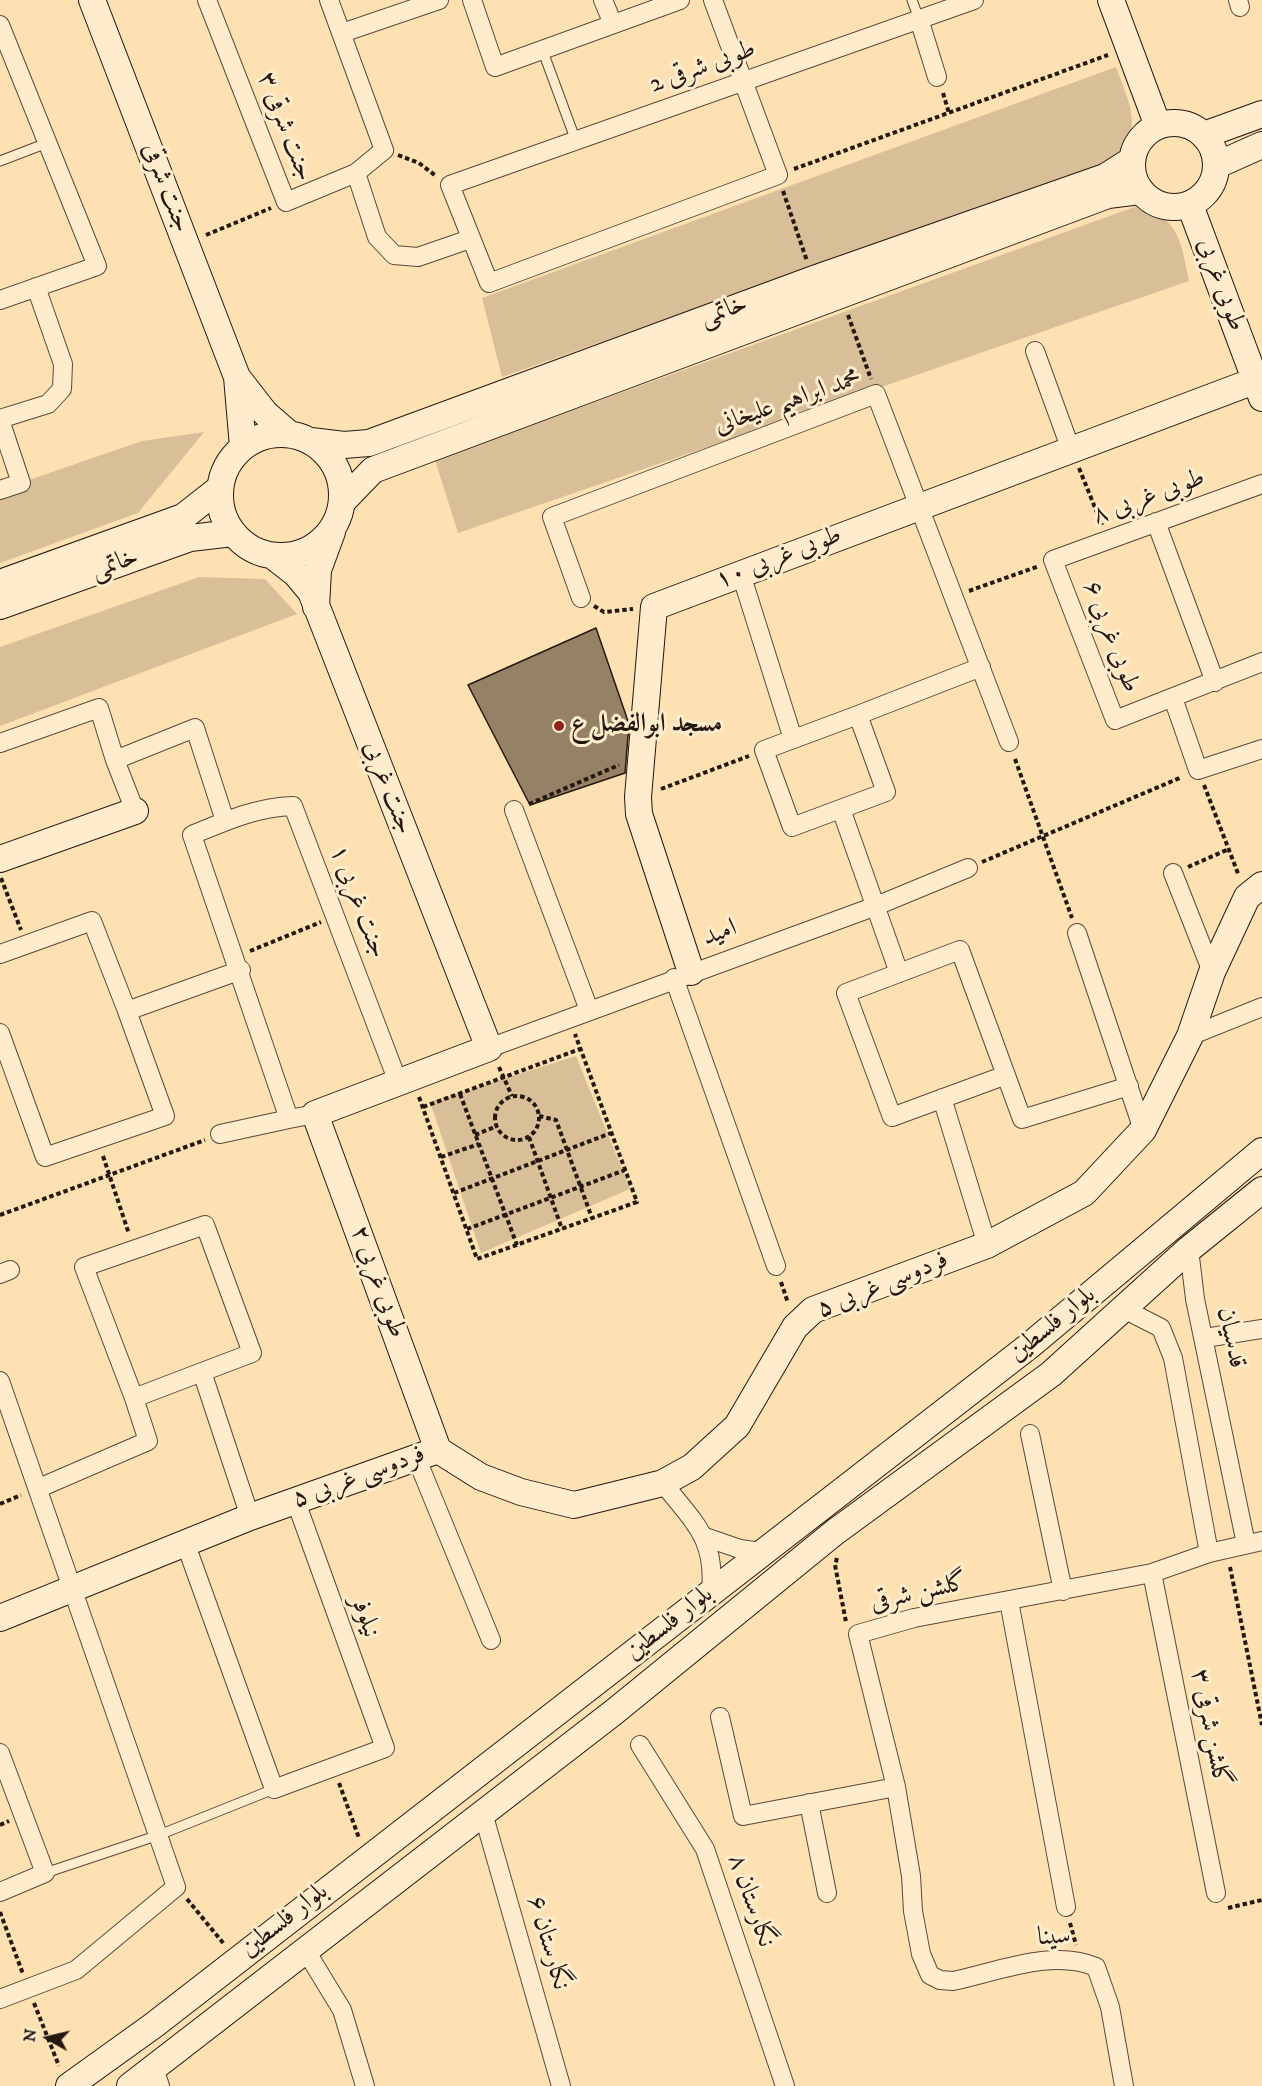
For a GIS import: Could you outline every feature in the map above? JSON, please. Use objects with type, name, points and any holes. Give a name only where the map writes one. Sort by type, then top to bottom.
[{"type":"main road","name":"جنت شرقی","points":[[92,0],[237,377]]},
{"type":"main road","points":[[1111,0],[1158,126]]},
{"type":"main road","points":[[1204,135],[1262,114]]},
{"type":"main road","points":[[1182,123],[1204,135],[1211,144],[1216,165],[1209,189],[1190,205],[1177,208],[1150,201],[1135,182],[1132,160],[1140,140],[1158,126],[1182,123]]},
{"type":"main road","points":[[1216,165],[1262,145]]},
{"type":"main road","name":"خاتمی","points":[[300,438],[344,444],[369,443],[814,279],[1105,177],[1132,160]]},
{"type":"main road","name":"خاتمی","points":[[338,514],[355,486],[373,470],[1108,195],[1140,191]]},
{"type":"main road","name":"طوبی غربی","points":[[1190,205],[1260,385]]},
{"type":"main road","points":[[237,377],[265,413],[326,453],[336,467],[342,484],[338,514],[323,540],[309,550],[291,556],[273,556],[258,552],[233,533],[224,519],[220,488],[232,458],[257,438],[273,434],[300,438]]},
{"type":"main road","points":[[237,377],[243,447]]},
{"type":"main road","name":"طوبی غربی ۱۰","points":[[654,606],[1071,450],[1260,385]]},
{"type":"main road","name":"خاتمی","points":[[0,583],[183,517],[220,488]]},
{"type":"main road","name":"جنت غربی","points":[[338,514],[318,570],[316,607],[489,1048]]},
{"type":"main road","name":"خاتمی","points":[[0,606],[190,538],[233,533]]},
{"type":"main road","points":[[273,556],[296,574],[311,592],[316,607]]},
{"type":"main road","points":[[654,606],[641,755],[639,814],[682,975]]},
{"type":"main road","points":[[0,859],[135,811]]},
{"type":"main road","name":"فردوسی غربی ۵","points":[[0,1618],[186,1545],[250,1517],[427,1453],[511,1488],[574,1505],[663,1483],[692,1467],[737,1426],[776,1364],[795,1327],[813,1310],[987,1245],[1084,1193],[1143,1130],[1190,1036],[1212,972],[1255,891]]},
{"type":"main road","points":[[315,1114],[489,1048]]},
{"type":"main road","name":"طوبی غربی ۲","points":[[315,1114],[427,1453]]},
{"type":"main road","name":"بلوار فلسطین","points":[[69,2086],[153,2025],[1029,1346],[1262,1151]]},
{"type":"main road","name":"بلوار فلسطین","points":[[130,2086],[157,2077],[306,1951],[614,1712],[835,1532],[1051,1374],[1189,1249],[1262,1190]]},
{"type":"main road","points":[[1029,1346],[1051,1374]]},
{"type":"street","name":"جنت شرقی ۳","points":[[207,0],[286,202],[356,173],[384,150]]},
{"type":"street","points":[[329,0],[384,150]]},
{"type":"street","points":[[342,33],[439,0]]},
{"type":"street","points":[[472,0],[495,67],[680,0]]},
{"type":"street","points":[[603,0],[613,24]]},
{"type":"street","points":[[450,185],[489,283],[778,175],[713,0]]},
{"type":"street","name":"طوبی شرقی 2","points":[[450,185],[974,0]]},
{"type":"street","points":[[919,19],[937,77]]},
{"type":"street","points":[[0,25],[97,266],[0,300]]},
{"type":"street","points":[[356,173],[377,237],[394,255],[418,257],[470,239]]},
{"type":"street","points":[[0,490],[21,483],[0,420],[48,404],[62,389],[63,364],[36,287]]},
{"type":"street","points":[[1035,351],[1071,450]]},
{"type":"street","name":"محمد ابراهیم علیخانی","points":[[582,598],[552,517],[876,394],[1009,742]]},
{"type":"street","name":"طوبی غربی ۸","points":[[1053,560],[1262,484]]},
{"type":"street","points":[[1156,522],[1215,682]]},
{"type":"street","name":"طوبی غربی ۶","points":[[1053,560],[1115,720],[1262,663]]},
{"type":"street","points":[[741,574],[793,739]]},
{"type":"street","points":[[858,715],[886,792],[792,827],[764,750],[981,668]]},
{"type":"street","points":[[1173,698],[1198,770],[1262,748]]},
{"type":"street","points":[[0,743],[99,708],[115,760],[135,811]]},
{"type":"street","points":[[115,760],[195,728],[225,821],[192,835],[238,963],[289,1119]]},
{"type":"street","name":"جنت غربی ۱","points":[[225,821],[267,807],[293,806],[335,916],[405,1079]]},
{"type":"street","points":[[841,809],[899,973]]},
{"type":"street","points":[[514,810],[589,1010]]},
{"type":"street","name":"امید","points":[[489,1048],[682,975],[876,906],[968,868]]},
{"type":"street","points":[[1173,873],[1212,972]]},
{"type":"street","points":[[0,954],[92,921],[165,1116],[45,1157],[0,1032]]},
{"type":"street","points":[[1077,933],[1143,1130]]},
{"type":"street","points":[[1005,1075],[892,1117],[846,993],[960,951],[1022,1119],[1128,1086]]},
{"type":"street","points":[[127,1011],[238,963]]},
{"type":"street","points":[[682,975],[776,1266]]},
{"type":"street","points":[[1190,1036],[1262,1008]]},
{"type":"street","points":[[942,1098],[987,1245]]},
{"type":"street","points":[[220,1134],[315,1114]]},
{"type":"street","points":[[39,1488],[148,1441],[84,1267],[204,1225],[252,1353],[134,1398]]},
{"type":"street","name":"قدسیان","points":[[1189,1249],[1195,1299],[1254,1542]]},
{"type":"street","points":[[1122,1308],[1161,1328],[1173,1358],[1218,1551]]},
{"type":"street","points":[[1205,1338],[1262,1329]]},
{"type":"street","points":[[202,1372],[250,1517]]},
{"type":"street","points":[[0,1381],[74,1588],[176,1887],[76,1970],[0,1999]]},
{"type":"street","points":[[1030,1434],[1063,1590]]},
{"type":"street","points":[[427,1453],[491,1640]]},
{"type":"street","points":[[663,1483],[705,1537],[712,1557],[711,1592]]},
{"type":"street","name":"نیلوفر","points":[[296,1502],[384,1748],[333,1767]]},
{"type":"street","points":[[705,1537],[740,1549],[761,1552]]},
{"type":"street","name":"گلشن شرقی","points":[[930,1975],[921,1954],[896,1787],[858,1634],[914,1618],[1152,1573],[1218,1551],[1254,1542]]},
{"type":"street","points":[[186,1545],[274,1789],[333,1767]]},
{"type":"street","name":"گلشن شرقی ۳","points":[[1152,1573],[1216,1893]]},
{"type":"street","points":[[1009,1601],[1066,1906]]},
{"type":"street","points":[[720,1717],[743,1816],[896,1787]]},
{"type":"street","name":"نگارستان ۸","points":[[640,1744],[705,1849],[786,2086]]},
{"type":"street","points":[[0,1753],[45,1873],[0,1892]]},
{"type":"street","points":[[809,1803],[828,1893]]},
{"type":"street","name":"نگارستان ۶","points":[[483,1813],[561,2086]]},
{"type":"street","points":[[306,1951],[342,2010],[365,2086]]},
{"type":"street","name":"سینا","points":[[930,1975],[940,1980],[952,1981],[1041,1961],[1080,1960],[1096,1967],[1103,1986],[1124,2086]]},
{"type":"lane","points":[[912,0],[919,19]]},
{"type":"lane","points":[[542,49],[576,141]]},
{"type":"lane","points":[[0,161],[47,143]]},
{"type":"lane","points":[[45,1873],[159,1835],[274,1789]]},
{"type":"path","points":[[814,279],[778,175],[1129,48]]},
{"type":"path","points":[[384,150],[419,163],[450,185]]},
{"type":"path","points":[[186,243],[286,202]]},
{"type":"path","points":[[840,295],[876,394]]},
{"type":"path","points":[[1071,450],[1108,540]]},
{"type":"path","points":[[954,597],[1053,560]]},
{"type":"path","points":[[582,598],[604,612],[654,606]]},
{"type":"path","points":[[1009,742],[1077,933]]},
{"type":"path","points":[[638,797],[764,750]]},
{"type":"path","points":[[514,810],[641,755]]},
{"type":"path","points":[[968,868],[1198,770],[1229,849],[1255,891]]},
{"type":"path","points":[[1173,873],[1229,849]]},
{"type":"path","points":[[0,876],[27,944]]},
{"type":"path","points":[[238,963],[335,916]]},
{"type":"path","points":[[405,1079],[423,1107],[477,1259],[637,1202],[569,1018]]},
{"type":"path","points":[[489,1048],[505,1077],[512,1096]]},
{"type":"path","points":[[423,1107],[580,1049]]},
{"type":"path","points":[[460,1094],[517,1245]]},
{"type":"path","points":[[512,1096],[525,1097],[535,1104],[539,1116],[537,1128],[529,1137],[517,1140],[505,1136],[497,1126],[496,1114],[501,1103],[512,1096]]},
{"type":"path","points":[[539,1116],[556,1120],[592,1218]]},
{"type":"path","points":[[475,1135],[497,1126]]},
{"type":"path","points":[[454,1193],[611,1133]]},
{"type":"path","points":[[0,1215],[220,1134]]},
{"type":"path","points":[[529,1137],[562,1229]]},
{"type":"path","points":[[97,1140],[134,1249]]},
{"type":"path","points":[[441,1157],[479,1144]]},
{"type":"path","points":[[467,1229],[551,1198],[579,1185],[625,1170]]},
{"type":"path","points":[[776,1266],[795,1327]]},
{"type":"path","points":[[835,1532],[838,1550],[836,1565],[847,1628],[858,1634]]},
{"type":"path","points":[[1218,1551],[1262,1725]]},
{"type":"path","points":[[333,1767],[366,1858]]},
{"type":"path","points":[[176,1887],[237,1959]]},
{"type":"path","points":[[1216,1893],[1218,1910],[1262,1900]]},
{"type":"path","points":[[1066,1906],[1080,1960]]},
{"type":"shaded area","points":[[1116,67],[1126,93],[1132,116],[1132,128],[1129,139],[1112,161],[502,377],[482,298]]},
{"type":"shaded area","points":[[1137,206],[1162,217],[1176,233],[1184,255],[1189,281],[458,533],[435,460]]},
{"type":"shaded area","points":[[204,432],[138,513],[0,563],[0,490],[142,441]]},
{"type":"shaded area","points":[[199,577],[265,579],[297,614],[0,726],[0,647]]},
{"type":"shaded area","points":[[576,1056],[630,1189],[481,1253],[430,1102]]},
{"type":"building","name":"مسجد ابوالفضل ع","points":[[596,628],[629,724],[625,773],[530,805],[468,685]]},
{"type":"place","name":"مسجد ابوالفضل ع","points":[[559,726]]}]
